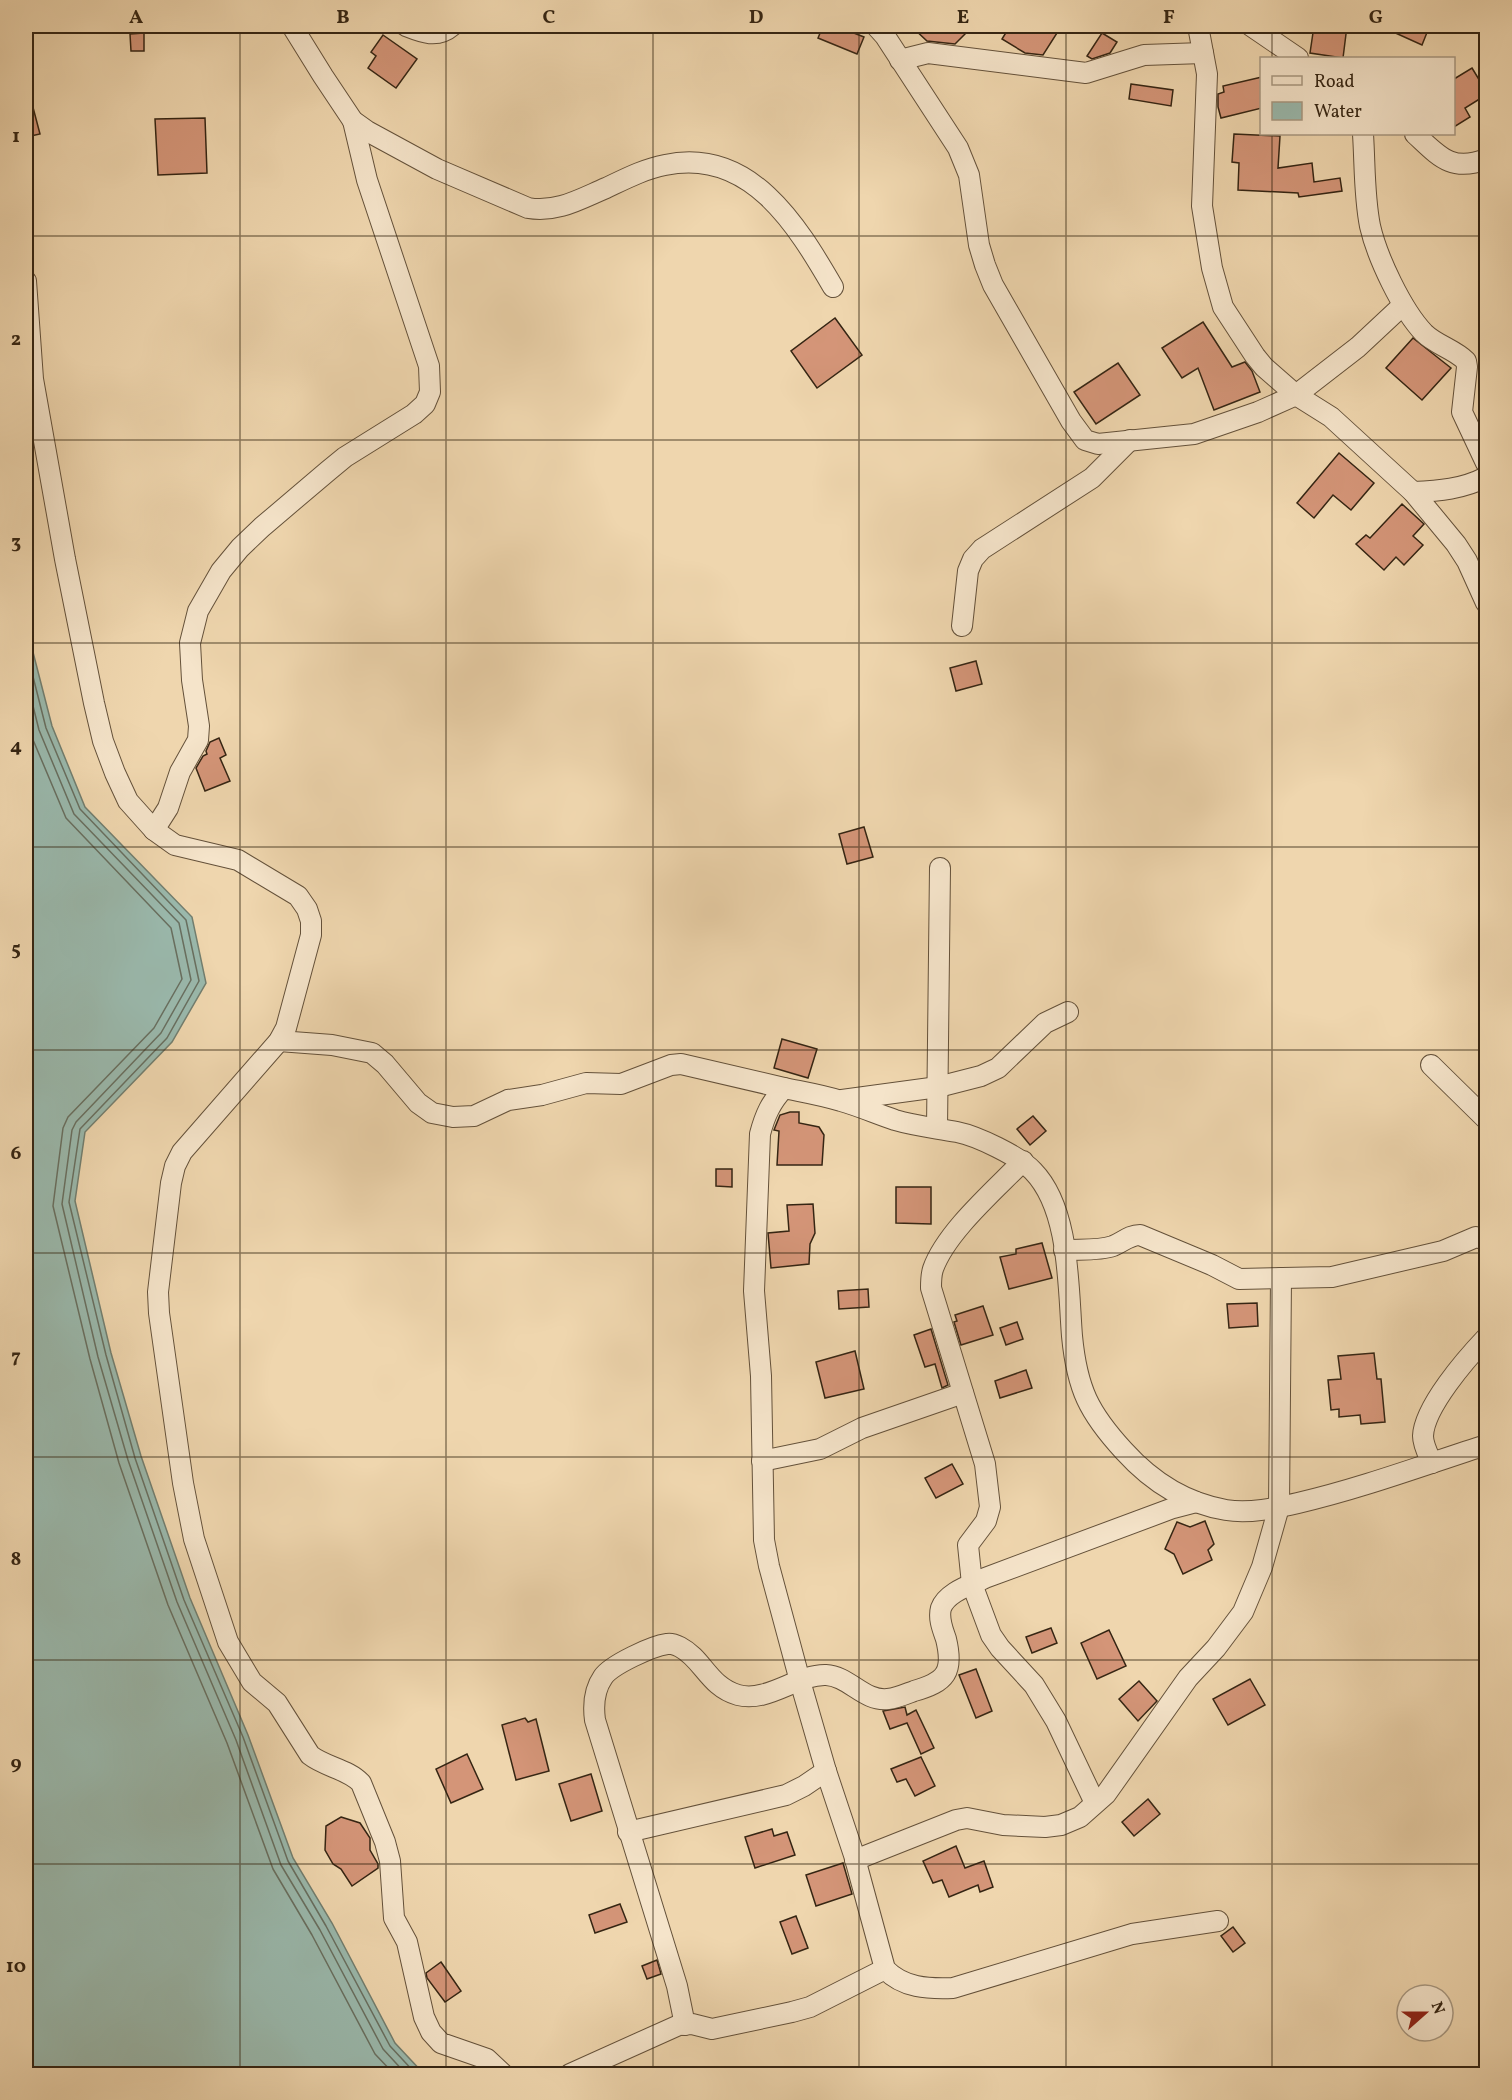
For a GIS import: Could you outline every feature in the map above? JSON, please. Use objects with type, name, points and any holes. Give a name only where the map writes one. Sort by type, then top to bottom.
[{"type":"street","points":[[154,830],[168,808],[180,772],[198,740],[199,726],[192,680],[190,643],[198,611],[221,571],[262,527],[345,457],[414,414],[424,404],[430,392],[429,366],[367,180],[353,121],[292,26]]},
{"type":"street","points":[[406,26],[423,33],[437,33],[452,26]]},
{"type":"street","points":[[876,26],[958,148],[969,175],[984,265],[993,285],[1071,421],[1085,440],[1098,444],[1194,434],[1258,412],[1296,395],[1358,347],[1403,305]]},
{"type":"street","points":[[1198,26],[1207,74],[1202,206],[1212,268],[1223,307],[1255,356],[1296,395],[1331,417],[1413,492],[1456,544],[1467,561],[1486,603]]},
{"type":"street","points":[[1251,26],[1297,57]]},
{"type":"street","points":[[900,60],[928,53],[1086,73],[1144,55],[1203,53]]},
{"type":"street","points":[[353,121],[437,169],[528,208],[543,211],[555,209],[648,169],[668,164],[687,162],[709,164],[734,172],[760,188],[791,220],[833,287]]},
{"type":"street","points":[[1363,135],[1370,227],[1403,305],[1425,334],[1466,361],[1462,412],[1486,463]]},
{"type":"street","points":[[1416,135],[1442,160],[1458,163],[1486,159]]},
{"type":"street","points":[[26,281],[33,379],[65,559],[103,741],[128,801],[154,830],[175,845],[238,860],[298,896],[307,909],[311,921],[311,935],[286,1028],[279,1041],[182,1152],[175,1166],[171,1184],[158,1292],[159,1313],[183,1483],[194,1539],[228,1642],[252,1682],[278,1703],[310,1755],[356,1778],[361,1783],[385,1842],[390,1861],[394,1918],[407,1942],[424,2017],[431,2032],[441,2043],[488,2059],[503,2074]]},
{"type":"street","points":[[962,626],[968,571],[973,559],[982,549],[1092,478],[1131,440]]},
{"type":"street","points":[[1413,492],[1458,488],[1471,485],[1486,477]]},
{"type":"street","points":[[937,1128],[940,868]]},
{"type":"street","points":[[839,1100],[963,1082],[998,1068],[1033,1032],[1045,1023],[1068,1012]]},
{"type":"street","points":[[279,1041],[332,1045],[372,1053],[385,1064],[418,1103],[432,1113],[453,1117],[474,1116],[508,1101],[586,1083],[621,1084],[671,1065],[681,1064],[839,1100],[896,1120],[960,1132],[1023,1161],[1035,1173],[1057,1211],[1065,1250],[1075,1366],[1084,1396],[1097,1420],[1142,1471],[1167,1489],[1196,1502],[1228,1510],[1279,1507],[1330,1495],[1486,1444]]},
{"type":"street","points":[[1431,1065],[1486,1119]]},
{"type":"street","points":[[784,1088],[772,1100],[764,1116],[760,1134],[754,1291],[761,1376],[766,1552],[800,1681],[855,1860],[885,1970],[891,1976],[912,1985],[931,1989],[953,1988],[1132,1934],[1218,1921]]},
{"type":"street","points":[[1023,1161],[958,1229],[939,1254],[931,1272],[931,1288],[985,1464],[990,1507],[986,1521],[968,1545],[972,1584],[991,1635],[1034,1685],[1056,1721],[1095,1803]]},
{"type":"street","points":[[1065,1250],[1104,1248],[1132,1235],[1140,1235],[1212,1265],[1239,1279],[1332,1277],[1443,1251],[1476,1237],[1486,1240]]},
{"type":"street","points":[[855,1860],[956,1820],[967,1818],[1003,1825],[1045,1827],[1061,1825],[1080,1817],[1106,1794],[1188,1678],[1216,1648],[1243,1612],[1262,1567],[1279,1507],[1281,1278]]},
{"type":"street","points":[[1432,1463],[1424,1444],[1423,1435],[1427,1421],[1458,1369],[1486,1338]]},
{"type":"street","points":[[762,1461],[820,1449],[862,1428],[963,1393]]},
{"type":"street","points":[[685,2025],[677,1986],[595,1720],[595,1696],[602,1677],[628,1659],[668,1643],[679,1646],[712,1680],[724,1689],[740,1696],[759,1695],[800,1681],[827,1675],[878,1699],[889,1699],[934,1684],[946,1675],[950,1665],[950,1654],[940,1620],[942,1608],[947,1599],[972,1584],[1173,1508],[1196,1502]]},
{"type":"street","points":[[628,1833],[786,1795],[804,1786],[826,1770]]},
{"type":"street","points":[[570,2074],[660,2033],[685,2025],[712,2029],[810,2007],[885,1970]]},
{"type":"water","points":[[26,625],[52,726],[85,807],[192,917],[206,983],[172,1042],[85,1132],[75,1201],[111,1353],[141,1456],[190,1598],[248,1735],[293,1858],[332,1923],[395,2043],[424,2074],[26,2074]]},
{"type":"building","points":[[823,26],[836,26],[864,37],[857,54],[818,38]]},
{"type":"building","points":[[911,26],[957,26],[965,34],[955,44],[927,41]]},
{"type":"building","points":[[1010,26],[1046,26],[1057,33],[1043,55],[1025,53],[1002,39]]},
{"type":"building","points":[[1314,26],[1347,26],[1343,57],[1310,53]]},
{"type":"building","points":[[1380,26],[1418,26],[1428,30],[1422,45]]},
{"type":"building","points":[[144,33],[144,51],[131,51],[130,34]]},
{"type":"building","points":[[1102,33],[1117,42],[1110,53],[1092,59],[1087,56]]},
{"type":"building","points":[[383,35],[417,59],[396,88],[368,68],[376,56],[371,52]]},
{"type":"building","points":[[1472,68],[1486,91],[1486,95],[1465,108],[1470,117],[1455,126],[1455,78]]},
{"type":"building","points":[[1260,77],[1260,108],[1221,118],[1218,94],[1224,92],[1223,86]]},
{"type":"building","points":[[1131,84],[1173,90],[1171,106],[1129,99]]},
{"type":"building","points":[[26,96],[30,96],[40,134],[26,137]]},
{"type":"building","points":[[205,118],[207,173],[158,175],[155,119]]},
{"type":"building","points":[[1234,134],[1280,136],[1278,168],[1312,163],[1314,182],[1340,178],[1342,191],[1299,197],[1298,193],[1238,190],[1239,163],[1232,162]]},
{"type":"building","points":[[835,318],[862,355],[817,388],[791,351]]},
{"type":"building","points":[[1203,322],[1232,367],[1245,362],[1252,371],[1260,392],[1214,410],[1198,368],[1182,378],[1162,348]]},
{"type":"building","points":[[1413,338],[1451,368],[1422,400],[1386,368]]},
{"type":"building","points":[[1118,363],[1140,395],[1096,424],[1074,392]]},
{"type":"building","points":[[1339,453],[1374,483],[1351,510],[1333,495],[1314,518],[1297,503]]},
{"type":"building","points":[[1402,504],[1424,524],[1413,536],[1423,545],[1404,565],[1396,557],[1384,570],[1356,544],[1366,535],[1370,538]]},
{"type":"building","points":[[976,661],[982,684],[956,691],[950,668]]},
{"type":"building","points":[[219,738],[226,755],[220,758],[230,781],[205,791],[196,768],[203,756],[207,754],[210,742]]},
{"type":"building","points":[[864,827],[873,857],[847,864],[839,834]]},
{"type":"building","points":[[782,1039],[817,1049],[808,1078],[774,1068]]},
{"type":"building","points":[[799,1112],[799,1123],[819,1127],[824,1135],[822,1165],[777,1165],[779,1131],[774,1130],[780,1115]]},
{"type":"building","points":[[1033,1116],[1046,1131],[1030,1145],[1017,1129]]},
{"type":"building","points":[[716,1169],[732,1169],[732,1187],[716,1186]]},
{"type":"building","points":[[896,1187],[931,1187],[931,1224],[896,1223]]},
{"type":"building","points":[[813,1204],[815,1233],[810,1244],[809,1264],[771,1268],[768,1233],[789,1231],[787,1205]]},
{"type":"building","points":[[1042,1243],[1052,1278],[1009,1289],[1000,1257],[1016,1254],[1016,1249]]},
{"type":"building","points":[[868,1289],[869,1307],[839,1309],[838,1291]]},
{"type":"building","points":[[1257,1303],[1258,1326],[1229,1328],[1227,1304]]},
{"type":"building","points":[[983,1306],[993,1335],[961,1345],[954,1322],[957,1321],[955,1315]]},
{"type":"building","points":[[1017,1322],[1023,1339],[1006,1345],[1000,1328]]},
{"type":"building","points":[[931,1329],[948,1385],[942,1388],[935,1364],[925,1367],[914,1335]]},
{"type":"building","points":[[855,1351],[864,1389],[825,1398],[816,1362]]},
{"type":"building","points":[[1374,1353],[1377,1379],[1381,1379],[1385,1422],[1361,1424],[1360,1415],[1339,1417],[1339,1409],[1331,1410],[1328,1380],[1341,1379],[1338,1356]]},
{"type":"building","points":[[1026,1370],[1032,1388],[1000,1398],[995,1381]]},
{"type":"building","points":[[952,1464],[963,1484],[936,1498],[925,1478]]},
{"type":"building","points":[[1205,1521],[1214,1544],[1208,1550],[1212,1560],[1183,1574],[1174,1554],[1165,1549],[1177,1522],[1190,1527]]},
{"type":"building","points":[[1051,1628],[1057,1643],[1032,1653],[1026,1637]]},
{"type":"building","points":[[1109,1630],[1126,1666],[1097,1679],[1081,1643]]},
{"type":"building","points":[[976,1669],[992,1711],[976,1718],[959,1675]]},
{"type":"building","points":[[1250,1679],[1265,1705],[1228,1725],[1213,1699]]},
{"type":"building","points":[[1139,1681],[1157,1701],[1138,1721],[1119,1699]]},
{"type":"building","points":[[905,1707],[907,1715],[916,1710],[934,1748],[921,1754],[907,1723],[890,1729],[883,1711]]},
{"type":"building","points":[[525,1718],[528,1722],[536,1719],[549,1771],[516,1780],[502,1725]]},
{"type":"building","points":[[467,1754],[483,1789],[451,1803],[436,1769]]},
{"type":"building","points":[[921,1757],[935,1786],[915,1796],[906,1779],[897,1782],[891,1769]]},
{"type":"building","points":[[591,1774],[602,1811],[571,1821],[559,1784]]},
{"type":"building","points":[[1148,1799],[1160,1814],[1134,1836],[1122,1822]]},
{"type":"building","points":[[341,1817],[360,1823],[370,1838],[370,1850],[378,1864],[378,1868],[352,1886],[341,1869],[333,1864],[325,1850],[326,1826]]},
{"type":"building","points":[[772,1829],[774,1836],[787,1832],[795,1855],[755,1868],[745,1837]]},
{"type":"building","points":[[956,1846],[965,1868],[984,1861],[993,1887],[980,1892],[978,1885],[949,1897],[942,1880],[933,1883],[923,1861]]},
{"type":"building","points":[[843,1863],[852,1894],[816,1906],[806,1875]]},
{"type":"building","points":[[620,1904],[627,1922],[595,1933],[589,1915]]},
{"type":"building","points":[[796,1916],[808,1948],[792,1954],[780,1922]]},
{"type":"building","points":[[1233,1927],[1245,1943],[1233,1952],[1221,1936]]},
{"type":"building","points":[[657,1960],[661,1974],[647,1979],[642,1966]]},
{"type":"building","points":[[441,1962],[461,1991],[445,2002],[427,1978],[426,1973]]}]
